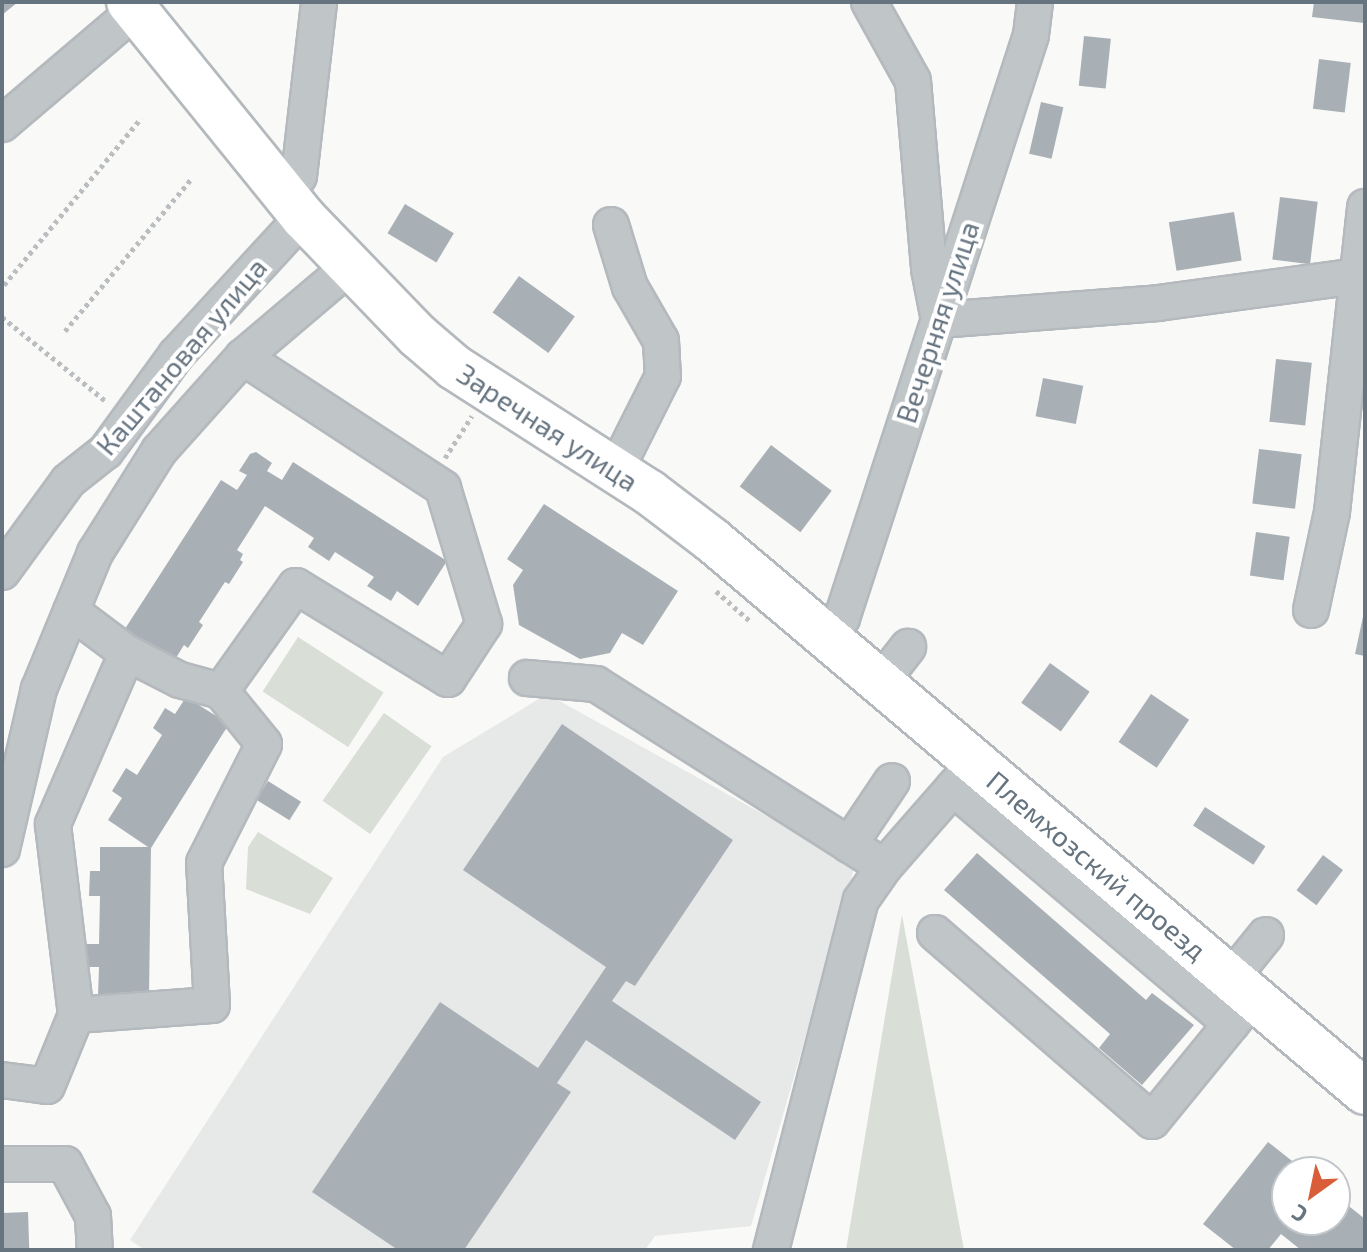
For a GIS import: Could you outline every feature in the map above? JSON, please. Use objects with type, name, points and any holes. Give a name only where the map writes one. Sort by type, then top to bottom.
[{"type":"main road","points":[[132,6],[294,206]]},
{"type":"main road","name":"Заречная улица","points":[[294,206],[349,267],[454,367],[616,470],[712,540],[829,639]]},
{"type":"main road","name":"Племхозский проезд","points":[[829,639],[880,683],[964,776],[1239,999],[1365,1092]]},
{"type":"street","name":"Каштановая улица","points":[[2,572],[68,481],[106,451],[176,355],[294,206],[319,2]]},
{"type":"street","points":[[869,2],[913,81],[929,269],[939,320],[1158,303],[1360,276]]},
{"type":"street","name":"Вечерняя улица","points":[[829,639],[842,618],[939,320],[1031,35],[1035,2]]},
{"type":"street","points":[[2,124],[132,6]]},
{"type":"street","points":[[1311,610],[1332,512],[1360,276],[1365,207]]},
{"type":"street","points":[[611,225],[630,287],[661,341],[663,376],[616,470]]},
{"type":"street","points":[[2,849],[39,689],[95,553],[159,451],[243,357],[349,267]]},
{"type":"street","points":[[221,691],[296,586],[448,679],[484,624],[443,488],[243,357]]},
{"type":"street","points":[[71,611],[127,653],[180,680],[221,691],[264,744],[204,863],[212,1005],[76,1015]]},
{"type":"street","points":[[880,683],[908,647]]},
{"type":"street","points":[[2,1080],[47,1086],[76,1015],[53,824],[127,653]]},
{"type":"street","points":[[527,678],[596,684],[884,867]]},
{"type":"street","points":[[771,1250],[861,900],[884,867],[964,776]]},
{"type":"street","points":[[849,845],[892,781]]},
{"type":"street","points":[[935,933],[1152,1121],[1239,999],[1266,935]]},
{"type":"street","points":[[2,1164],[65,1164],[93,1216],[95,1250]]},
{"type":"path","points":[[4,285],[141,118]]},
{"type":"path","points":[[65,331],[192,178]]},
{"type":"path","points":[[2,317],[102,397],[110,410]]},
{"type":"path","points":[[431,480],[477,408]]},
{"type":"shaded area","points":[[298,637],[384,693],[348,747],[263,692]]},
{"type":"shaded area","points":[[547,694],[855,865],[751,1226],[655,1236],[645,1250],[145,1250],[130,1240],[443,757]]},
{"type":"shaded area","points":[[384,713],[432,746],[370,834],[323,801]]},
{"type":"shaded area","points":[[258,832],[333,878],[310,914],[246,889],[248,847]]},
{"type":"shaded area","points":[[902,915],[964,1250],[846,1250]]},
{"type":"building","points":[[2,2],[18,2],[2,15]]},
{"type":"building","points":[[1314,2],[1365,2],[1364,23],[1312,17]]},
{"type":"building","points":[[1084,36],[1111,39],[1106,89],[1079,86]]},
{"type":"building","points":[[1319,59],[1351,63],[1345,113],[1313,109]]},
{"type":"building","points":[[1041,102],[1063,107],[1051,159],[1029,154]]},
{"type":"building","points":[[1280,197],[1318,202],[1310,264],[1272,260]]},
{"type":"building","points":[[405,204],[454,233],[436,263],[387,233]]},
{"type":"building","points":[[1234,212],[1242,260],[1176,271],[1169,222]]},
{"type":"building","points":[[519,276],[575,317],[548,353],[493,312]]},
{"type":"building","points":[[1276,359],[1312,363],[1305,425],[1269,422]]},
{"type":"building","points":[[1043,378],[1083,386],[1076,424],[1036,416]]},
{"type":"building","points":[[771,445],[832,491],[800,532],[740,487]]},
{"type":"building","points":[[1259,449],[1302,454],[1295,509],[1252,504]]},
{"type":"building","points":[[256,452],[272,463],[267,471],[282,480],[293,462],[447,561],[418,606],[397,591],[391,601],[367,586],[374,577],[335,552],[329,561],[308,547],[314,538],[265,506],[237,550],[243,554],[240,560],[243,562],[229,584],[225,582],[199,622],[203,625],[188,648],[184,645],[171,666],[121,635],[221,480],[237,490],[247,475],[239,471],[250,454]]},
{"type":"building","points":[[544,504],[678,591],[643,645],[622,633],[610,653],[580,659],[519,625],[513,585],[523,570],[507,559]]},
{"type":"building","points":[[1256,532],[1290,537],[1284,580],[1250,576]]},
{"type":"building","points":[[1365,612],[1365,656],[1355,654]]},
{"type":"building","points":[[1050,663],[1090,692],[1061,731],[1021,703]]},
{"type":"building","points":[[1151,694],[1189,720],[1157,768],[1119,742]]},
{"type":"building","points":[[186,697],[229,724],[151,848],[149,997],[98,996],[99,967],[87,967],[87,944],[99,944],[100,896],[89,896],[90,871],[100,871],[100,847],[148,847],[108,820],[122,798],[112,791],[126,768],[137,775],[162,735],[153,728],[165,708],[175,714]]},
{"type":"building","points":[[562,724],[733,840],[635,986],[626,981],[612,1001],[761,1102],[735,1140],[586,1040],[557,1083],[571,1092],[464,1250],[398,1250],[312,1192],[440,1002],[538,1068],[606,967],[463,870]]},
{"type":"building","points":[[268,781],[301,802],[289,820],[256,800]]},
{"type":"building","points":[[1205,807],[1265,846],[1253,865],[1193,825]]},
{"type":"building","points":[[977,853],[1146,1000],[1152,993],[1194,1025],[1142,1085],[1099,1048],[1110,1034],[944,890]]},
{"type":"building","points":[[1323,855],[1343,870],[1316,905],[1297,890]]},
{"type":"building","points":[[1268,1142],[1286,1156],[1271,1156],[1271,1236],[1279,1236],[1268,1250],[1236,1250],[1203,1224]]},
{"type":"building","points":[[1351,1208],[1365,1219],[1365,1250],[1301,1250],[1284,1236],[1351,1236]]},
{"type":"building","points":[[28,1212],[29,1250],[3,1250],[2,1213]]}]
